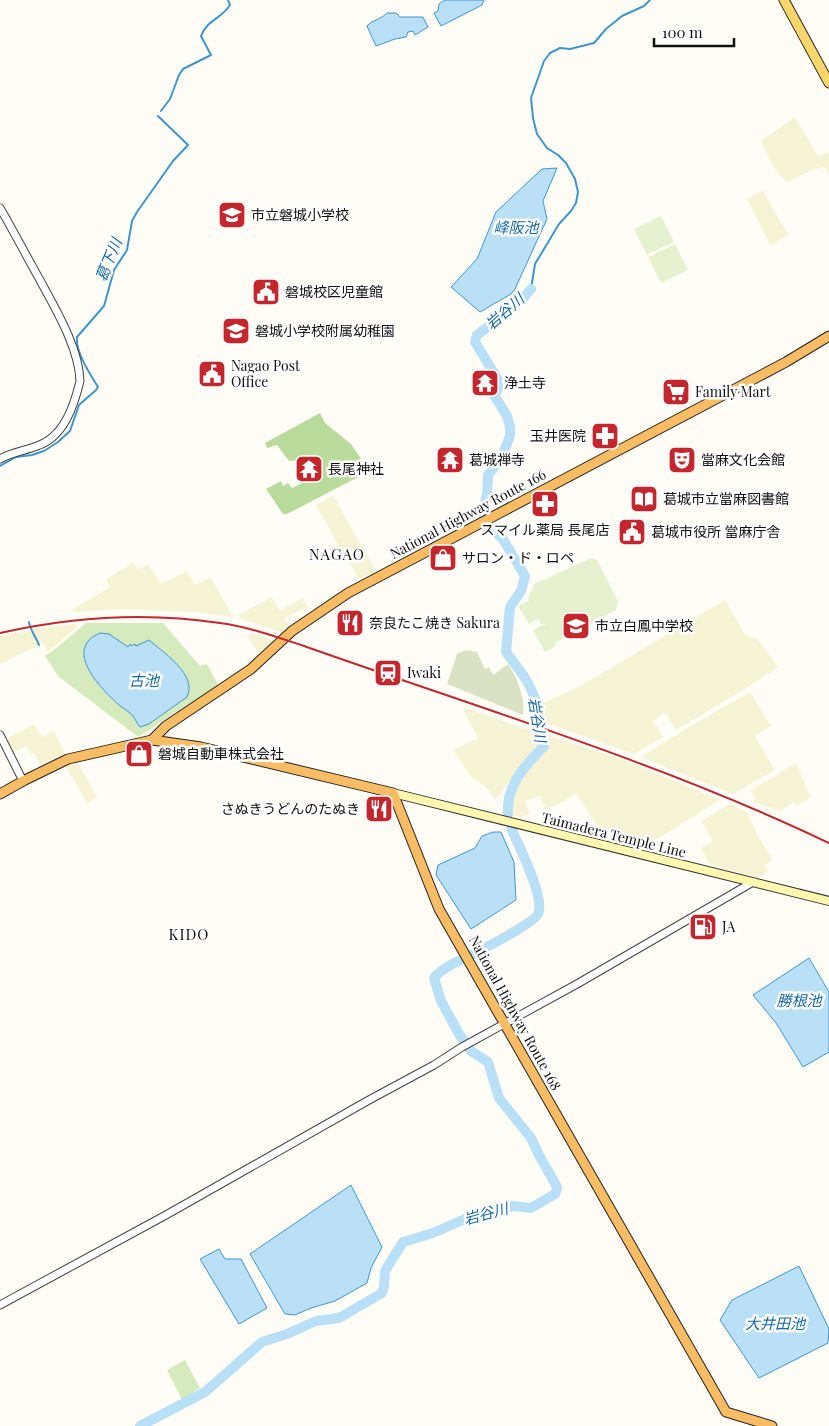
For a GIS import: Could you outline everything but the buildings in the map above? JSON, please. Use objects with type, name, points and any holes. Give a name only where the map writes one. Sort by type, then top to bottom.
[{"type":"highway","name":"National Highway Route 166","points":[[152,740],[166,726],[252,669],[292,631],[348,593],[774,369],[829,336]]},
{"type":"highway","points":[[0,794],[68,760],[109,748],[152,740],[201,746],[393,793]]},
{"type":"highway","name":"National Highway Route 168","points":[[393,793],[439,909],[726,1412],[772,1426]]},
{"type":"main road","points":[[784,0],[829,83]]},
{"type":"main road","name":"Taimadera Temple Line","points":[[393,793],[829,901]]},
{"type":"street","points":[[0,208],[60,318],[71,344],[80,374],[78,387],[66,420],[56,434],[45,443],[0,459]]},
{"type":"street","points":[[0,735],[23,781]]},
{"type":"street","points":[[0,1305],[166,1215],[434,1065],[462,1047],[577,984],[753,882]]},
{"type":"shaded area","points":[[795,117],[818,156],[829,152],[829,175],[824,167],[811,170],[787,183],[774,168],[761,141]]},
{"type":"shaded area","points":[[763,190],[789,235],[770,245],[747,199]]},
{"type":"shaded area","points":[[333,495],[362,547],[345,557],[316,505]]},
{"type":"shaded area","points":[[363,548],[377,573],[366,575],[359,579],[346,557]]},
{"type":"shaded area","points":[[133,563],[138,570],[148,564],[161,584],[187,571],[195,585],[211,577],[233,617],[194,612],[122,609],[73,612],[73,609],[110,587],[106,579]]},
{"type":"shaded area","points":[[272,597],[280,611],[303,598],[308,607],[284,618],[291,628],[284,633],[241,619],[238,615]]},
{"type":"shaded area","points":[[725,600],[746,636],[758,639],[778,667],[676,730],[665,713],[653,721],[663,737],[634,754],[541,721],[539,705],[574,689],[606,671]]},
{"type":"shaded area","points":[[76,624],[77,627],[48,652],[43,643],[0,664],[0,636]]},
{"type":"shaded area","points":[[251,633],[274,641],[259,654],[248,636]]},
{"type":"shaded area","points":[[750,692],[771,726],[755,736],[775,770],[733,794],[641,757],[689,727]]},
{"type":"shaded area","points":[[462,707],[535,732],[539,736],[540,741],[535,750],[495,800],[487,788],[475,779],[473,780],[453,750],[478,738]]},
{"type":"shaded area","points":[[34,724],[42,737],[54,731],[66,755],[41,766],[34,753],[31,754],[26,746],[12,753],[6,739]]},
{"type":"shaded area","points":[[543,734],[624,760],[720,800],[641,849],[606,841],[576,793],[563,802],[545,809],[540,796],[525,801],[530,814],[519,817],[512,816],[510,805],[517,789],[534,760],[546,749],[547,743]]},
{"type":"shaded area","points":[[77,761],[97,797],[87,803],[65,765]]},
{"type":"shaded area","points":[[796,763],[811,797],[797,806],[794,802],[780,811],[753,802],[755,797],[750,791]]},
{"type":"shaded area","points":[[730,804],[747,812],[758,836],[773,860],[765,865],[768,871],[758,878],[710,865],[701,848],[713,841],[701,821]]},
{"type":"green space","points":[[661,216],[674,242],[647,255],[634,229]]},
{"type":"green space","points":[[675,244],[688,270],[661,283],[648,257]]},
{"type":"green space","name":"長尾神社","points":[[320,413],[325,423],[351,444],[361,459],[356,462],[362,475],[287,514],[283,514],[266,489],[281,481],[283,486],[288,483],[292,488],[304,482],[301,475],[313,468],[309,459],[304,462],[300,460],[289,461],[277,445],[267,448],[265,443]]},
{"type":"green space","points":[[591,558],[597,560],[618,601],[616,610],[555,643],[556,646],[545,652],[533,630],[545,624],[541,624],[538,619],[529,624],[518,606],[529,601],[528,598],[534,584]]},
{"type":"green space","points":[[86,623],[163,623],[200,666],[206,664],[208,666],[218,685],[138,737],[58,676],[45,656]]},
{"type":"green space","points":[[466,650],[477,652],[485,669],[489,667],[493,675],[508,664],[520,688],[523,715],[447,684],[457,654]]},
{"type":"green space","points":[[185,1360],[200,1388],[182,1400],[167,1370]]},
{"type":"water","points":[[445,0],[484,0],[482,5],[441,26],[434,13],[438,11],[439,4]]},
{"type":"water","points":[[387,13],[396,13],[400,17],[423,17],[428,27],[415,35],[413,31],[408,32],[406,37],[376,46],[367,26]]},
{"type":"water","name":"峰阪池","points":[[557,168],[543,201],[547,219],[515,289],[511,294],[480,312],[451,287],[477,259],[496,212],[542,169]]},
{"type":"water","name":"古池","points":[[100,633],[109,634],[128,647],[130,644],[132,646],[135,644],[136,646],[149,640],[184,672],[189,689],[187,697],[149,724],[140,727],[132,715],[103,689],[88,669],[84,649],[89,640]]},
{"type":"water","points":[[493,832],[501,832],[514,862],[516,900],[471,929],[436,875],[438,865],[475,848],[482,836]]},
{"type":"water","name":"勝根池","points":[[809,958],[829,992],[829,1052],[803,1067],[776,1023],[753,995]]},
{"type":"water","points":[[351,1185],[382,1247],[371,1268],[367,1283],[335,1301],[295,1315],[285,1314],[250,1254]]},
{"type":"water","points":[[219,1249],[225,1259],[241,1259],[267,1308],[239,1324],[200,1259]]},
{"type":"water","name":"大井田池","points":[[799,1266],[829,1329],[828,1343],[759,1378],[720,1320],[732,1300]]},
{"type":"waterway","name":"葛下川","points":[[161,111],[170,99],[183,69],[211,55],[201,36],[207,26],[223,14],[230,5],[228,0]]},
{"type":"waterway","name":"岩谷川","points":[[531,289],[535,264],[559,224],[576,203],[578,192],[575,179],[566,163],[547,148],[537,134],[531,98],[544,61],[550,53],[560,48],[570,49],[594,43],[606,29],[622,16],[644,6],[650,0]]},
{"type":"waterway","name":"葛下川","points":[[0,466],[16,457],[44,451],[58,442],[70,431],[79,405],[98,387],[78,349],[77,337],[104,306],[114,270],[127,250],[132,221],[137,212],[173,161],[188,145],[158,116]]},
{"type":"waterway","name":"岩谷川","points":[[508,814],[510,794],[518,777],[544,746],[534,696],[524,676],[506,652],[510,607],[521,591],[525,576],[503,539],[486,525],[483,514],[488,475],[501,459],[510,436],[510,427],[507,416],[494,395],[498,389],[498,380],[475,342],[477,335],[516,306],[531,289]]},
{"type":"waterway","points":[[29,622],[39,645]]},
{"type":"waterway","name":"岩谷川","points":[[140,1426],[205,1392],[262,1342],[287,1334],[316,1321],[339,1318],[382,1293],[385,1271],[403,1242],[433,1233],[465,1219],[496,1214],[513,1206],[531,1208],[555,1194],[556,1185],[531,1138],[499,1098],[488,1062],[471,1051],[459,1034],[441,1001],[434,978],[447,967],[518,929],[538,914],[538,896],[535,884],[511,828]]},
{"type":"railway","points":[[0,633],[54,623],[137,617],[192,620],[252,630],[503,714],[636,762],[766,814],[829,843]]},
{"type":"place","name":"市立磐城小学校","points":[[232,215]]},
{"type":"place","name":"磐城校区児童館","points":[[266,292]]},
{"type":"place","name":"磐城小学校附属幼稚園","points":[[236,331]]},
{"type":"place","name":"Nagao Post Office","points":[[212,374]]},
{"type":"place","name":"浄土寺","points":[[485,383]]},
{"type":"place","name":"Family Mart","points":[[676,392]]},
{"type":"place","name":"玉井医院","points":[[605,436]]},
{"type":"place","name":"葛城禅寺","points":[[450,460]]},
{"type":"place","name":"當麻文化会館","points":[[682,460]]},
{"type":"place","name":"長尾神社","points":[[309,469]]},
{"type":"place","name":"葛城市立當麻図書館","points":[[644,499]]},
{"type":"place","name":"スマイル薬局 長尾店","points":[[545,504]]},
{"type":"place","name":"葛城市役所 當麻庁舎","points":[[632,532]]},
{"type":"place","name":"サロン・ド・ロペ","points":[[443,558]]},
{"type":"place","name":"奈良たこ焼き Sakura","points":[[350,623]]},
{"type":"place","name":"市立白鳳中学校","points":[[576,626]]},
{"type":"place","name":"Iwaki","points":[[388,673]]},
{"type":"place","name":"磐城自動車株式会社","points":[[139,754]]},
{"type":"place","name":"さぬきうどんのたぬき","points":[[379,809]]},
{"type":"place","name":"JA","points":[[703,927]]},
{"type":"district","name":"NAGAO","points":[[337,555]]},
{"type":"district","name":"KIDO","points":[[189,935]]}]
